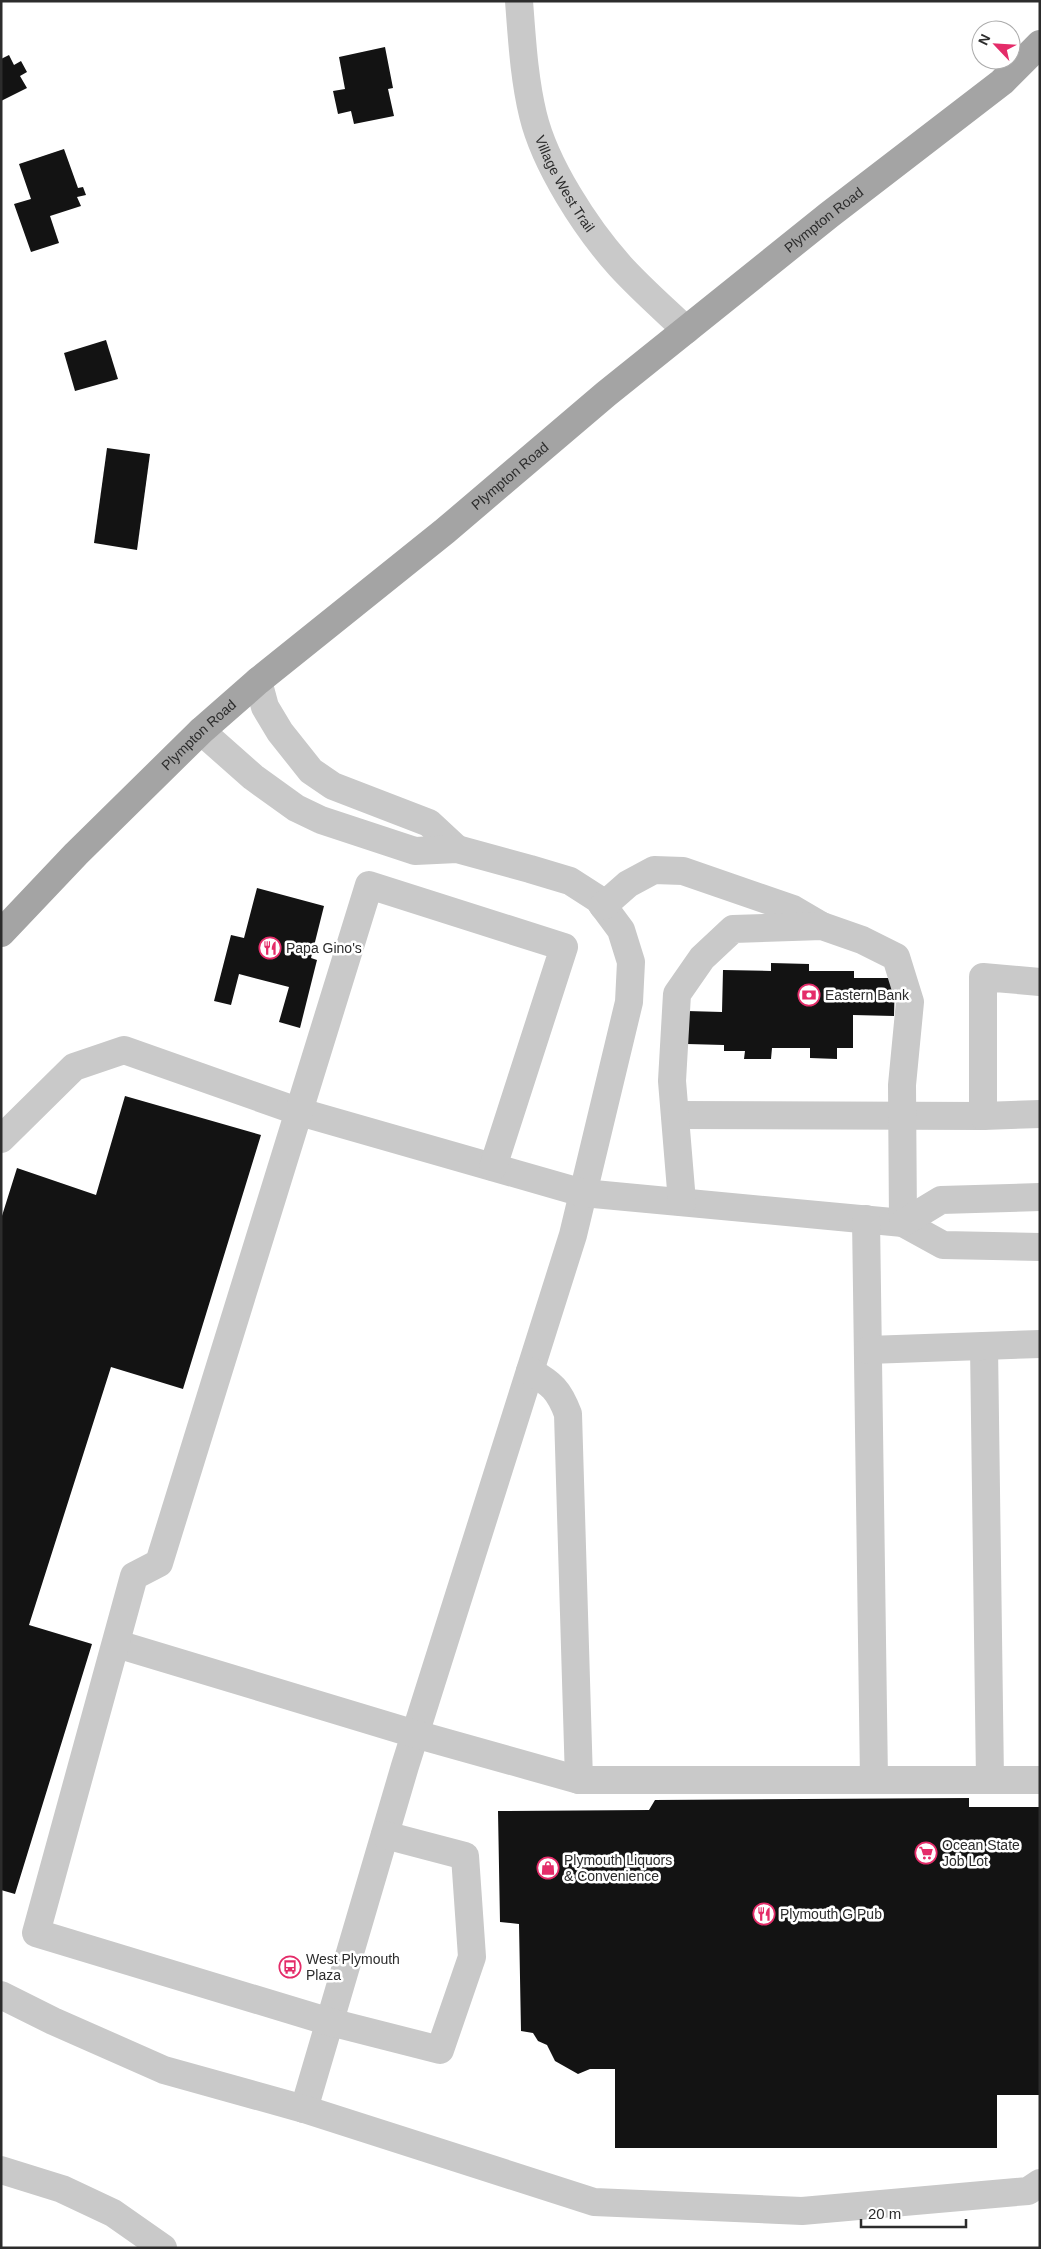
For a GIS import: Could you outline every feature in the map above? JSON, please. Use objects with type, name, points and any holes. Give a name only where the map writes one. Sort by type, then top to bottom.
[{"type":"main road","name":"Plympton Road","points":[[1,933],[76,854],[201,731],[258,682],[445,531],[606,394],[829,215],[1002,82],[1040,44]]},
{"type":"street","name":"Village West Trail","points":[[520,1],[523,49],[533,115],[543,147],[556,174],[588,224],[620,266],[686,330]]},
{"type":"street","points":[[258,682],[265,708],[280,732],[311,771],[333,786],[429,823],[457,849]]},
{"type":"street","points":[[201,731],[253,777],[296,808],[321,820],[415,851],[457,849],[570,881],[598,899],[621,930],[631,962],[629,1002],[573,1235],[415,1734],[304,2109]]},
{"type":"street","points":[[603,906],[628,884],[654,870],[683,871],[793,909],[822,926],[862,940],[896,957],[910,1002],[902,1085],[903,1223]]},
{"type":"street","points":[[385,1835],[465,1856],[472,1957],[440,2050],[330,2022],[36,1933],[117,1644],[134,1576],[159,1563],[369,885],[564,947],[493,1167]]},
{"type":"street","points":[[682,1202],[672,1081],[677,994],[702,958],[733,929],[822,926]]},
{"type":"street","points":[[983,1116],[983,977],[1040,982]]},
{"type":"street","points":[[1,1138],[74,1068],[124,1050],[300,1112],[583,1193],[903,1223],[944,1245],[1040,1247]]},
{"type":"street","points":[[675,1116],[983,1116],[1040,1114]]},
{"type":"street","points":[[903,1223],[941,1200],[1040,1197]]},
{"type":"street","points":[[866,1219],[874,1780]]},
{"type":"street","points":[[868,1350],[1040,1344]]},
{"type":"street","points":[[984,1346],[990,1780]]},
{"type":"street","points":[[530,1371],[547,1381],[560,1394],[568,1414],[579,1780]]},
{"type":"street","points":[[117,1644],[415,1734],[579,1780],[1040,1780]]},
{"type":"street","points":[[1,1995],[52,2021],[164,2070],[304,2109],[594,2202],[802,2211],[1028,2192],[1040,2183]]},
{"type":"street","points":[[1,2170],[62,2189],[113,2213],[163,2248]]},
{"type":"building","points":[[385,47],[393,88],[388,89],[394,116],[354,124],[351,111],[338,114],[333,91],[345,89],[339,57]]},
{"type":"building","points":[[9,55],[14,65],[21,61],[27,72],[20,76],[27,88],[1,101],[1,59]]},
{"type":"building","points":[[64,149],[78,188],[83,187],[86,195],[77,197],[81,206],[50,216],[59,243],[31,252],[14,204],[31,199],[19,164]]},
{"type":"building","points":[[106,340],[118,379],[75,391],[64,353]]},
{"type":"building","points":[[107,448],[150,454],[137,550],[94,543]]},
{"type":"building","name":"Papa Gino's","points":[[257,888],[324,906],[311,958],[317,960],[300,1028],[279,1022],[289,987],[239,974],[231,1005],[214,1001],[231,935],[244,938]]},
{"type":"building","name":"Eastern Bank","points":[[771,963],[809,964],[809,971],[854,971],[854,978],[895,978],[894,1016],[853,1015],[853,1048],[837,1048],[837,1059],[810,1058],[810,1048],[772,1048],[771,1059],[744,1059],[745,1051],[724,1051],[724,1045],[687,1044],[687,1011],[722,1012],[723,970],[771,971]]},
{"type":"building","points":[[125,1096],[261,1135],[183,1389],[111,1367],[29,1625],[92,1644],[15,1894],[1,1890],[1,1219],[17,1168],[96,1195]]},
{"type":"building","points":[[969,1798],[969,1807],[1040,1807],[1040,2095],[997,2095],[997,2148],[615,2148],[615,2069],[590,2069],[578,2074],[555,2061],[547,2045],[538,2041],[533,2033],[521,2031],[519,1924],[500,1922],[498,1811],[649,1810],[655,1800]]},
{"type":"place","name":"Papa Gino's","points":[[270,948]]},
{"type":"place","name":"Eastern Bank","points":[[809,995]]},
{"type":"place","name":"Ocean State Job Lot","points":[[926,1853]]},
{"type":"place","name":"Plymouth Liquors & Convenience","points":[[548,1868]]},
{"type":"place","name":"Plymouth G Pub","points":[[764,1914]]},
{"type":"place","name":"West Plymouth Plaza","points":[[290,1967]]}]
